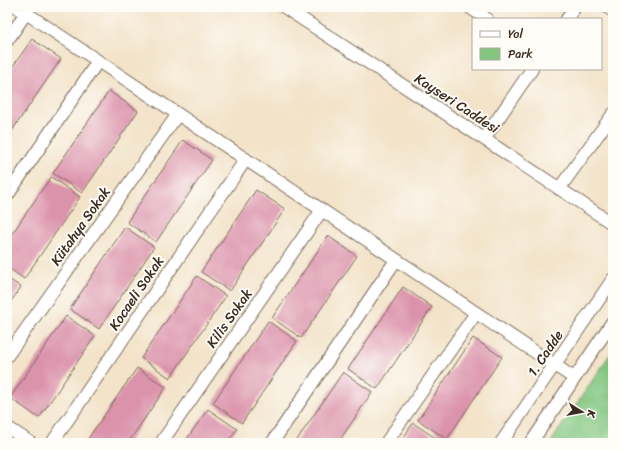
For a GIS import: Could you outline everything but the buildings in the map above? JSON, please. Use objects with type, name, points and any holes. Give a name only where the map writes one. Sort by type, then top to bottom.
[{"type":"street","name":"Kayseri Caddesi","points":[[284,7],[613,224]]},
{"type":"street","points":[[469,7],[486,18]]},
{"type":"street","points":[[568,18],[575,7]]},
{"type":"street","points":[[607,7],[613,11]]},
{"type":"street","points":[[7,41],[22,10],[574,378]]},
{"type":"street","points":[[7,196],[98,61]]},
{"type":"street","points":[[484,139],[531,70]]},
{"type":"street","name":"Kütahya Sokak","points":[[7,356],[178,114]]},
{"type":"street","points":[[559,188],[613,114]]},
{"type":"street","name":"Kocaeli Sokak","points":[[52,443],[246,159]]},
{"type":"street","name":"Kilis Sokak","points":[[160,443],[322,210]]},
{"type":"street","points":[[272,443],[396,260]]},
{"type":"street","name":"1. Cadde","points":[[501,443],[613,279]]},
{"type":"street","points":[[386,443],[476,313]]},
{"type":"street","points":[[531,443],[613,321]]},
{"type":"street","points":[[7,427],[31,443]]},
{"type":"green space","points":[[613,350],[613,443],[550,443]]}]
